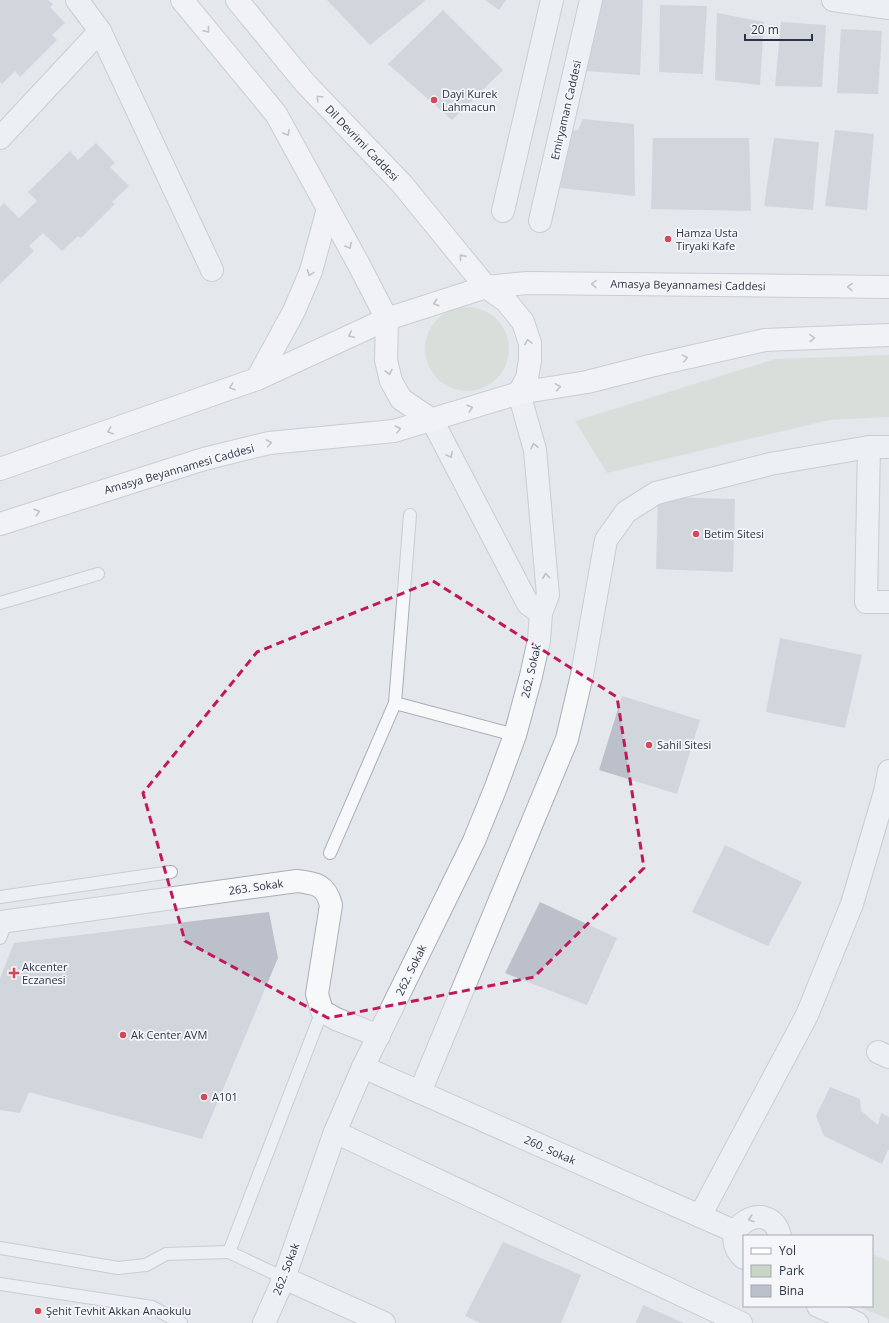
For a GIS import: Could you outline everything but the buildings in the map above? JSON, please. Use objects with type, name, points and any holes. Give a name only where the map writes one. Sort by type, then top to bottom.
[{"type":"main road","points":[[182,0],[276,114],[387,319],[386,360],[391,381],[401,399],[432,420],[519,393],[587,382],[765,340],[889,335]]},
{"type":"main road","name":"Dil Devrimi Caddesi","points":[[237,0],[305,82],[402,184],[486,287]]},
{"type":"main road","points":[[257,379],[294,311],[311,272],[328,208]]},
{"type":"main road","name":"Amasya Beyannamesi Caddesi","points":[[486,287],[527,283],[889,287]]},
{"type":"main road","points":[[0,469],[257,379],[387,319],[486,287],[506,301],[523,322],[530,343],[530,360],[527,378],[519,393]]},
{"type":"main road","name":"Amasya Beyannamesi Caddesi","points":[[0,524],[204,459],[269,443],[394,431],[432,420]]},
{"type":"street","points":[[77,0],[100,31],[212,270]]},
{"type":"street","points":[[503,212],[552,0]]},
{"type":"street","name":"Emiryaman Caddesi","points":[[540,221],[591,0]]},
{"type":"street","points":[[833,0],[889,8]]},
{"type":"street","points":[[0,138],[100,31]]},
{"type":"street","name":"262. Sokak","points":[[264,1323],[280,1287],[335,1132],[364,1067],[474,841],[496,787],[514,735],[531,676],[539,640],[541,613],[548,594],[535,450],[519,393]]},
{"type":"street","points":[[432,420],[528,604],[541,613]]},
{"type":"street","points":[[420,1092],[567,739],[582,674],[606,540],[626,512],[656,493],[770,464],[879,447],[866,602],[889,602]]},
{"type":"street","points":[[700,1216],[807,1015],[852,904],[885,792],[889,770]]},
{"type":"street","name":"263. Sokak","points":[[2,927],[297,881],[311,882],[322,886],[329,896],[331,905],[317,994],[322,1011]]},
{"type":"street","points":[[322,1011],[336,1020],[379,1036]]},
{"type":"street","name":"260. Sokak","points":[[364,1067],[736,1232]]},
{"type":"street","points":[[335,1132],[741,1323]]},
{"type":"street","points":[[743,1257],[739,1254],[734,1240],[739,1225],[751,1217],[759,1216],[772,1222],[777,1228],[780,1235]]},
{"type":"street","points":[[280,1323],[280,1287],[384,1323]]},
{"type":"street","points":[[820,1307],[857,1323]]},
{"type":"lane","points":[[330,853],[395,703],[410,515]]},
{"type":"lane","points":[[0,603],[98,574]]},
{"type":"lane","points":[[395,703],[514,735]]},
{"type":"lane","points":[[0,897],[171,872]]},
{"type":"lane","points":[[229,1252],[322,1011]]},
{"type":"lane","points":[[0,1248],[118,1268],[146,1265],[166,1254],[229,1252],[280,1287]]},
{"type":"lane","points":[[0,1284],[152,1307],[181,1323]]},
{"type":"highlighted area","points":[[433,581],[617,697],[644,868],[534,977],[328,1018],[185,941],[143,793],[257,652]]},
{"type":"green space","points":[[459,307],[475,307],[491,314],[502,325],[509,341],[509,357],[506,365],[497,379],[491,384],[475,391],[459,391],[443,384],[432,373],[425,357],[425,341],[432,325],[443,314]]},
{"type":"green space","points":[[889,355],[889,417],[829,420],[607,473],[575,421],[775,359]]},
{"type":"green space","points":[[873,1254],[889,1261],[889,1319],[859,1307],[873,1307]]},
{"type":"place","name":"Dayi Kurek Lahmacun","points":[[434,100]]},
{"type":"place","name":"Hamza Usta Tiryaki Kafe","points":[[668,239]]},
{"type":"place","name":"Betim Sitesi","points":[[696,534]]},
{"type":"place","name":"Sahil Sitesi","points":[[649,745]]},
{"type":"place","name":"Akcenter Eczanesi","points":[[14,973]]},
{"type":"place","name":"Ak Center AVM","points":[[123,1035]]},
{"type":"place","name":"A101","points":[[204,1097]]},
{"type":"place","name":"Şehit Tevhit Akkan Anaokulu","points":[[38,1311]]}]
